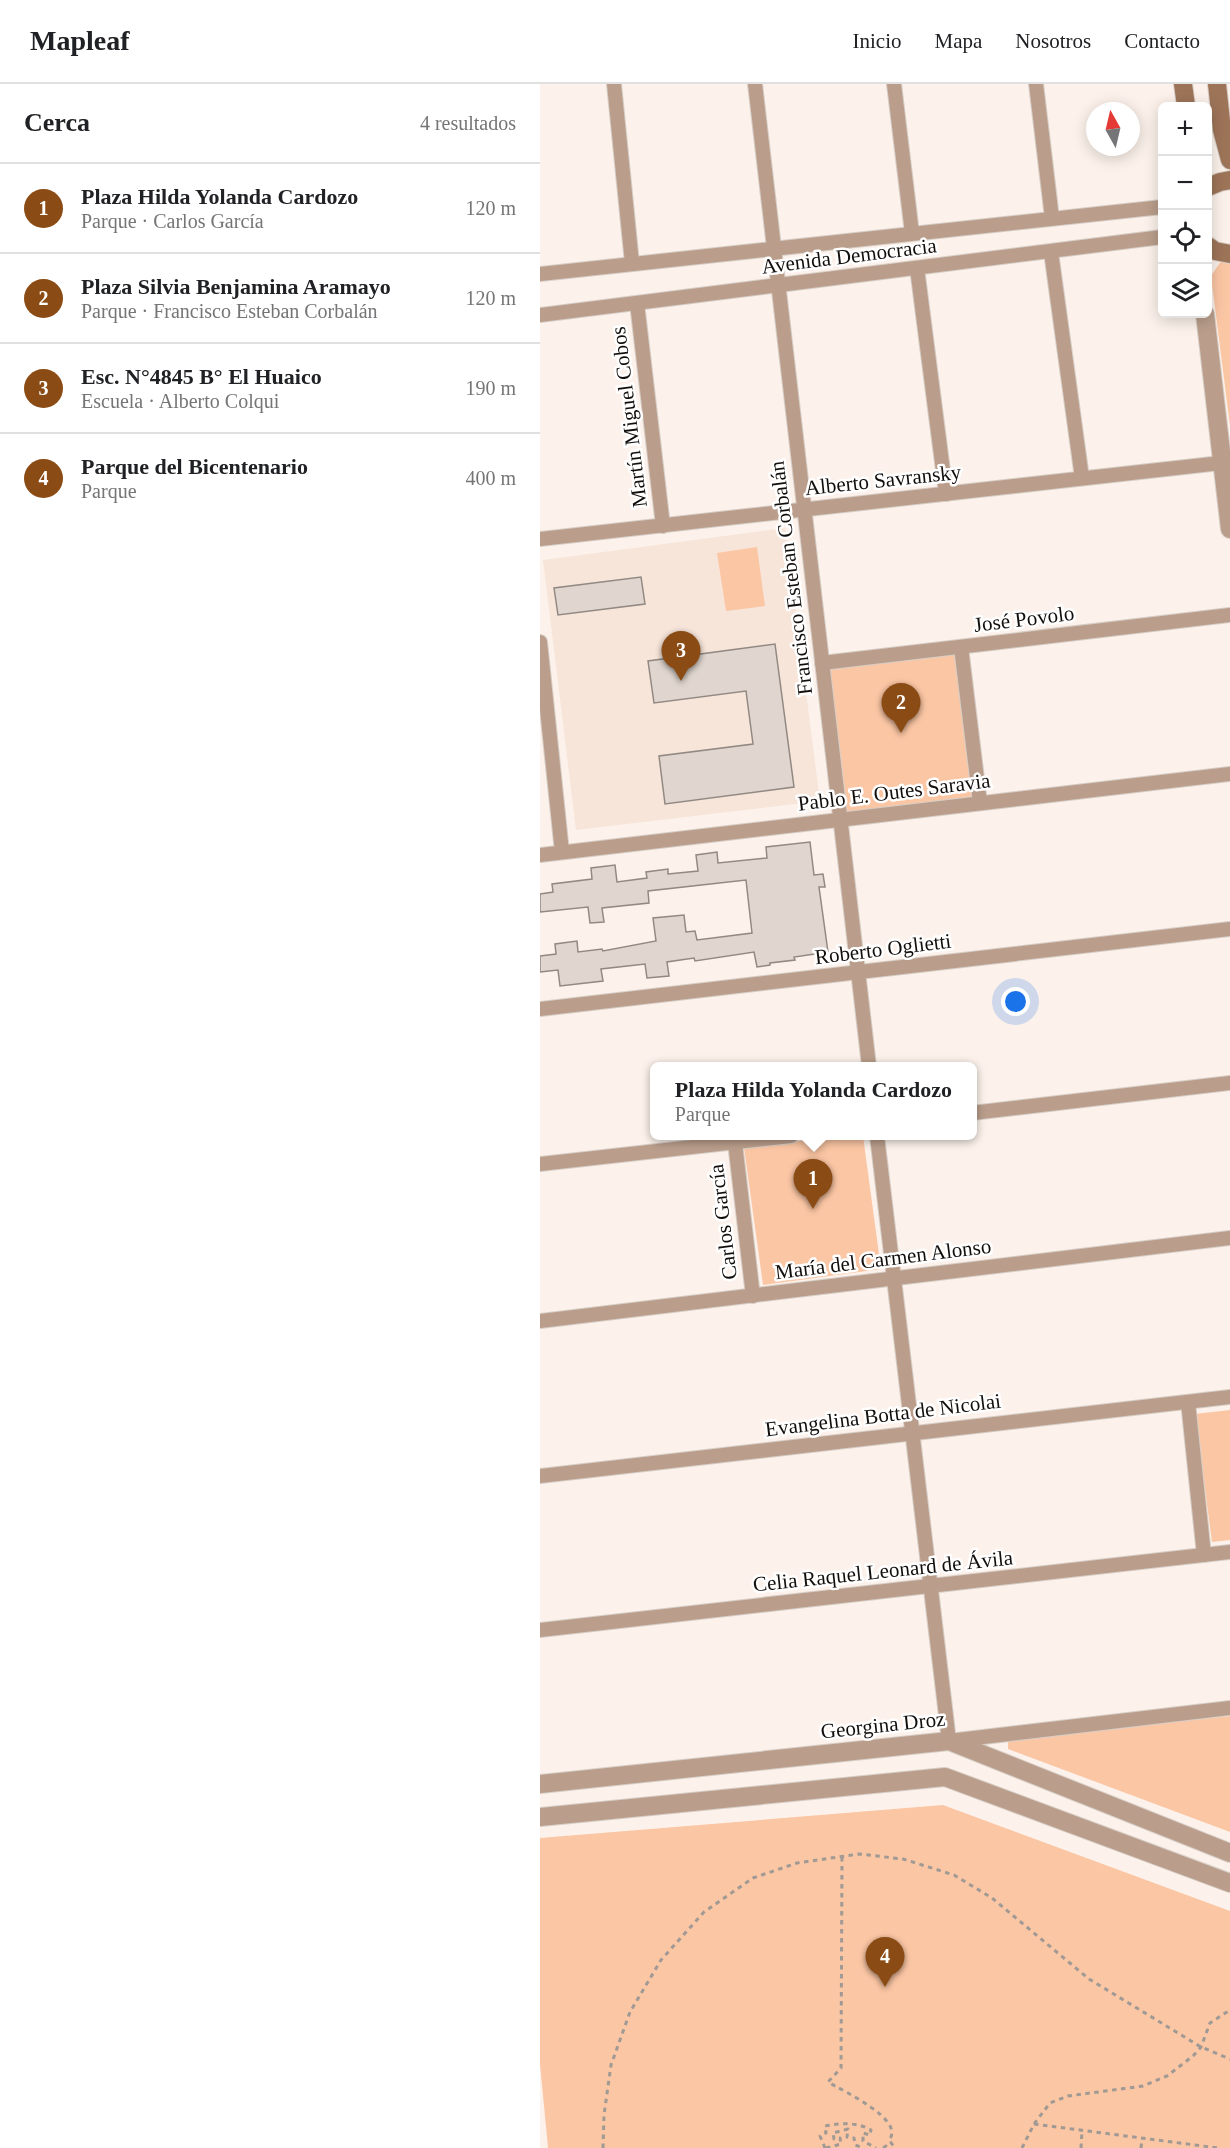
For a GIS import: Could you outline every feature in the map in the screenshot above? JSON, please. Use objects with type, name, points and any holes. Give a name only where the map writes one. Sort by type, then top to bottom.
[{"type":"main road","points":[[1184,84],[1186,102]]},
{"type":"main road","points":[[1217,84],[1222,130],[1230,160]]},
{"type":"main road","points":[[1212,186],[1230,180]]},
{"type":"main road","points":[[1212,249],[1230,254]]},
{"type":"street","points":[[614,84],[633,263]]},
{"type":"street","name":"Francisco Esteban Corbalán","points":[[755,84],[869,1062]]},
{"type":"street","points":[[894,84],[912,233]]},
{"type":"street","points":[[1036,84],[1052,218]]},
{"type":"street","name":"Avenida Democracia","points":[[540,273],[1158,207]]},
{"type":"street","name":"Avenida Democracia","points":[[540,315],[1158,238]]},
{"type":"street","points":[[1051,252],[1082,478]]},
{"type":"street","points":[[917,268],[946,494]]},
{"type":"street","name":"Martín Miguel Cobos","points":[[637,303],[663,526]]},
{"type":"street","points":[[1206,318],[1226,462],[1230,529]]},
{"type":"street","name":"Alberto Savransky","points":[[540,539],[1226,462]]},
{"type":"street","name":"José Povolo","points":[[822,663],[1230,615]]},
{"type":"street","points":[[540,642],[562,852]]},
{"type":"street","points":[[961,647],[980,803]]},
{"type":"street","name":"Pablo E. Outes Saravia","points":[[540,855],[1230,774]]},
{"type":"street","name":"Roberto Oglietti","points":[[540,1009],[1230,929]]},
{"type":"street","points":[[977,1112],[1230,1083]]},
{"type":"street","points":[[540,1164],[759,1140]]},
{"type":"street","points":[[877,1140],[949,1741],[1230,1853]]},
{"type":"street","name":"Carlos García","points":[[735,1143],[753,1296]]},
{"type":"street","name":"María del Carmen Alonso","points":[[540,1321],[1230,1238]]},
{"type":"street","name":"Evangelina Botta de Nicolai","points":[[540,1476],[1230,1397]]},
{"type":"street","points":[[1188,1402],[1204,1555]]},
{"type":"street","name":"Celia Raquel Leonard de Ávila","points":[[540,1630],[1230,1552]]},
{"type":"street","name":"Georgina Droz","points":[[540,1785],[1230,1708]]},
{"type":"street","points":[[540,1817],[945,1777],[1230,1883]]},
{"type":"path","points":[[603,2148],[604,2115],[611,2065],[630,2012],[661,1960],[704,1912],[753,1878],[797,1863],[859,1854],[903,1859],[954,1875],[992,1898],[1089,1978],[1201,2048],[1230,2059]]},
{"type":"path","points":[[842,1857],[841,2068],[828,2082],[883,2116],[893,2130],[893,2135],[888,2140],[895,2148]]},
{"type":"path","points":[[1022,2148],[1034,2124],[1050,2103],[1068,2096],[1143,2086],[1167,2076],[1201,2048],[1210,2023],[1230,2010]]},
{"type":"path","points":[[864,2148],[855,2145],[854,2138],[847,2137],[848,2129],[834,2133],[834,2139],[840,2138],[841,2144],[825,2148],[819,2136],[826,2133],[825,2126],[844,2124],[865,2126],[871,2130],[870,2135],[863,2133],[863,2141],[876,2148]]},
{"type":"path","points":[[1034,2124],[1218,2148]]},
{"type":"path","points":[[1082,2131],[1082,2148]]},
{"type":"path","points":[[1141,2148],[1142,2139]]},
{"type":"shaded area","points":[[1221,261],[1230,263],[1230,426],[1212,284],[1212,274]]},
{"type":"shaded area","points":[[785,528],[820,801],[576,830],[543,560]]},
{"type":"shaded area","points":[[757,547],[765,606],[726,611],[717,553]]},
{"type":"shaded area","points":[[961,647],[980,803],[840,820],[822,663]]},
{"type":"shaded area","points":[[806,1140],[864,1140],[881,1269],[763,1285],[744,1148]]},
{"type":"shaded area","points":[[1230,1410],[1230,1540],[1212,1542],[1195,1414]]},
{"type":"shaded area","points":[[1230,1716],[1230,1832],[1008,1749],[1008,1739]]},
{"type":"shaded area","points":[[943,1805],[1230,1911],[1230,2148],[548,2148],[540,2064],[540,1838]]},
{"type":"building","points":[[641,577],[645,604],[558,615],[554,588]]},
{"type":"building","points":[[775,644],[794,787],[665,804],[659,756],[753,744],[746,691],[654,703],[648,661]]},
{"type":"building","points":[[810,842],[814,875],[823,874],[825,887],[819,887],[828,952],[794,957],[795,960],[757,967],[754,952],[695,961],[694,958],[667,962],[669,976],[647,978],[645,964],[601,969],[603,981],[560,986],[558,970],[540,972],[540,956],[556,954],[555,944],[577,941],[578,952],[602,949],[603,951],[656,941],[653,918],[684,915],[686,932],[695,931],[697,940],[752,933],[746,880],[648,891],[649,903],[602,908],[604,922],[590,923],[588,907],[540,912],[540,894],[553,892],[552,884],[592,879],[591,868],[615,865],[617,882],[647,878],[646,872],[668,869],[668,874],[698,871],[696,855],[717,852],[718,863],[767,858],[766,847]]},
{"type":"place","name":"Esc. N°4845 B° El Huaico","points":[[681,681]]},
{"type":"place","name":"Plaza Silvia Benjamina Aramayo","points":[[901,733]]},
{"type":"place","name":"Plaza Hilda Yolanda Cardozo","points":[[813,1209]]},
{"type":"place","name":"Parque del Bicentenario","points":[[885,1987]]}]
